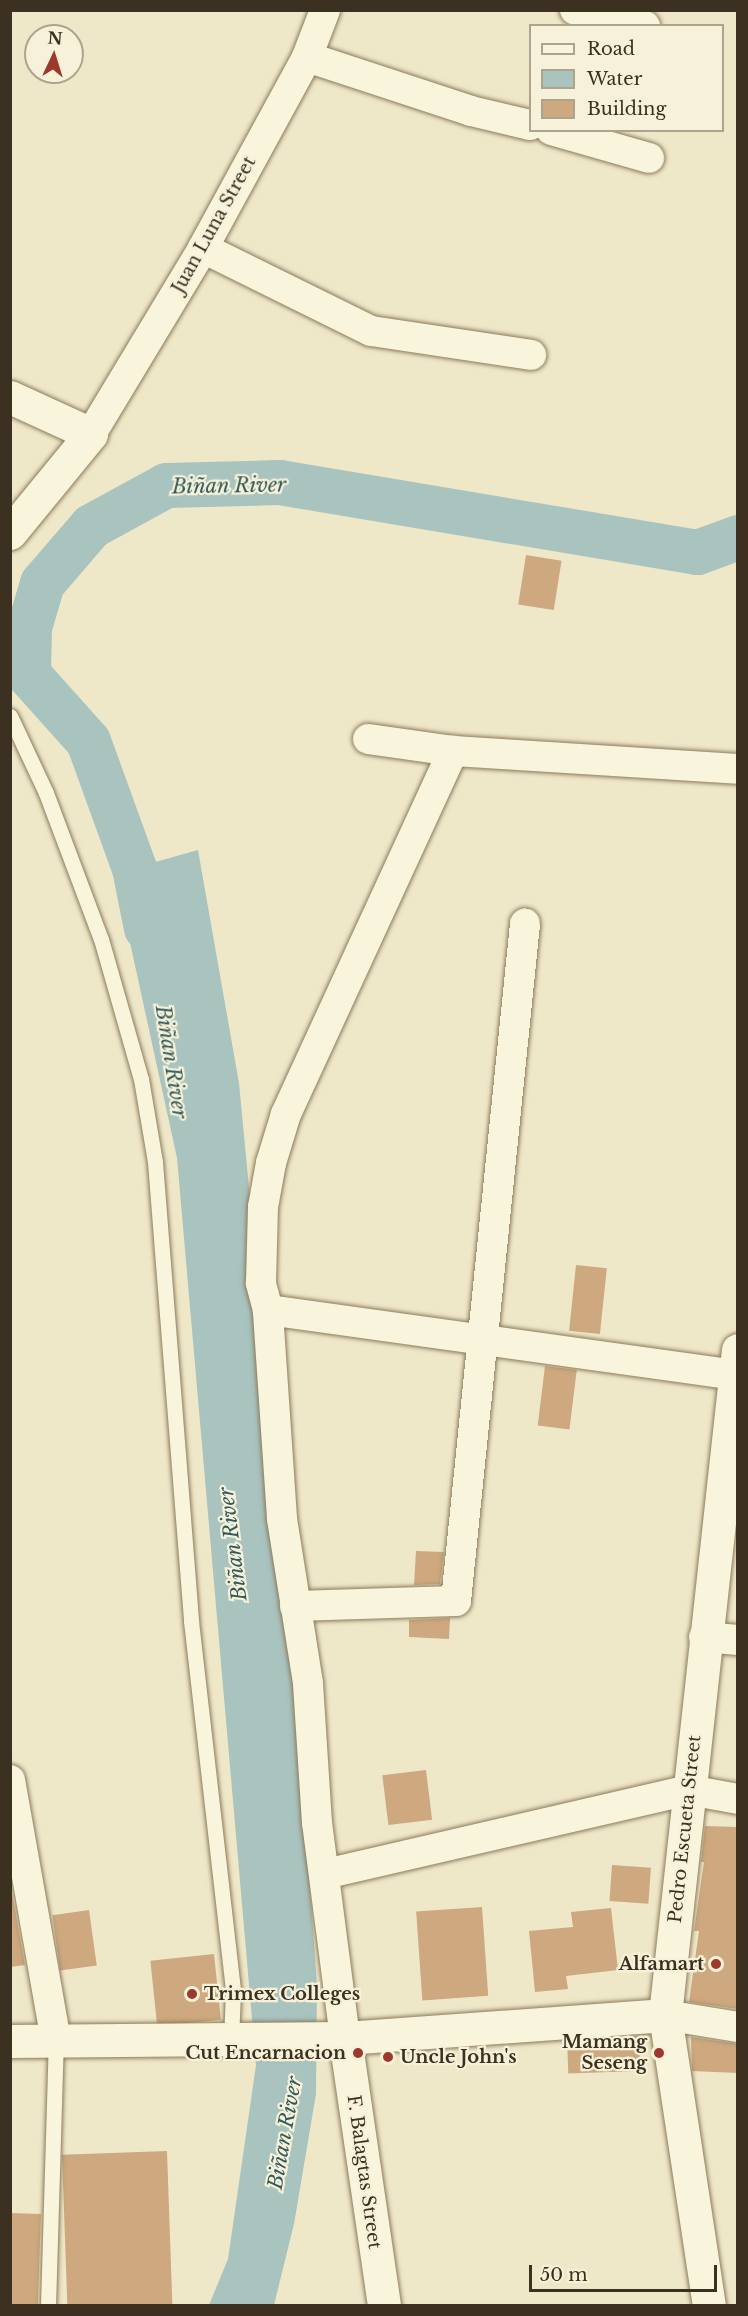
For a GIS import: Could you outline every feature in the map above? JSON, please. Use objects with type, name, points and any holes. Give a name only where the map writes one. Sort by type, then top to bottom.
[{"type":"street","name":"Juan Luna Street","points":[[91,434],[203,248],[307,57],[325,10]]},
{"type":"street","points":[[575,10],[636,24]]},
{"type":"street","points":[[307,57],[471,111],[529,126]]},
{"type":"street","points":[[558,132],[649,158]]},
{"type":"street","points":[[203,248],[371,331],[531,355]]},
{"type":"street","points":[[10,397],[91,434],[10,532]]},
{"type":"street","points":[[368,739],[453,751],[738,769]]},
{"type":"street","points":[[334,2038],[325,1874],[317,1823],[308,1683],[282,1518],[268,1310],[261,1282],[263,1208],[270,1163],[286,1114],[453,751]]},
{"type":"street","points":[[295,1606],[456,1601],[525,924]]},
{"type":"street","points":[[268,1310],[481,1339],[735,1383]]},
{"type":"street","name":"Pedro Escueta Street","points":[[709,2306],[665,2015],[704,1637],[735,1383]]},
{"type":"street","points":[[704,1637],[738,1640]]},
{"type":"street","points":[[10,1780],[56,2041]]},
{"type":"street","points":[[325,1874],[689,1790],[738,1799]]},
{"type":"street","points":[[10,2041],[334,2038],[665,2015],[738,2027]]},
{"type":"street","name":"F. Balagtas Street","points":[[334,2038],[384,2306]]},
{"type":"lane","points":[[10,716],[46,794],[101,939],[141,1079],[155,1162],[190,1609],[237,2040]]},
{"type":"lane","points":[[48,2306],[56,2041]]},
{"type":"water","points":[[198,850],[239,1083],[292,1638],[317,1984],[316,2094],[294,2224],[274,2305],[209,2305],[228,2259],[256,2065],[177,1158],[112,860],[134,868]]},
{"type":"building","points":[[526,555],[562,561],[554,610],[518,604]]},
{"type":"building","points":[[576,1265],[607,1268],[600,1334],[569,1331]]},
{"type":"building","points":[[545,1366],[577,1370],[569,1429],[538,1426]]},
{"type":"building","points":[[416,1551],[444,1552],[440,1584],[414,1585]]},
{"type":"building","points":[[450,1618],[449,1639],[409,1637],[409,1620]]},
{"type":"building","points":[[426,1770],[432,1820],[388,1825],[382,1775]]},
{"type":"building","points":[[705,1826],[738,1827],[738,2009],[689,2002],[699,1931],[694,1931],[704,1862],[701,1862]]},
{"type":"building","points":[[612,1865],[651,1868],[648,1904],[609,1901]]},
{"type":"building","points":[[10,1882],[25,1965],[10,1967]]},
{"type":"building","points":[[482,1907],[488,1996],[422,2000],[416,1912]]},
{"type":"building","points":[[611,1908],[618,1970],[566,1976],[568,1989],[535,1992],[529,1931],[573,1927],[571,1912]]},
{"type":"building","points":[[89,1910],[97,1965],[60,1971],[52,1915]]},
{"type":"building","points":[[214,1954],[221,2020],[157,2026],[150,1961]]},
{"type":"building","points":[[639,2036],[640,2071],[568,2073],[567,2039]]},
{"type":"building","points":[[691,2037],[738,2044],[738,2073],[692,2071]]},
{"type":"building","points":[[167,2151],[172,2306],[67,2306],[62,2155]]},
{"type":"building","points":[[10,2213],[41,2214],[38,2306],[10,2305]]},
{"type":"waterway","name":"Biñan River","points":[[146,928],[134,868],[88,741],[28,674],[29,627],[42,583],[91,526],[166,485],[279,482],[697,552],[738,537]]},
{"type":"place","name":"Alfamart","points":[[716,1964]]},
{"type":"place","name":"Trimex Colleges","points":[[192,1994]]},
{"type":"place","name":"Cut Encarnacion","points":[[358,2053]]},
{"type":"place","name":"Mamang Seseng","points":[[659,2053]]},
{"type":"place","name":"Uncle John's","points":[[388,2057]]}]
